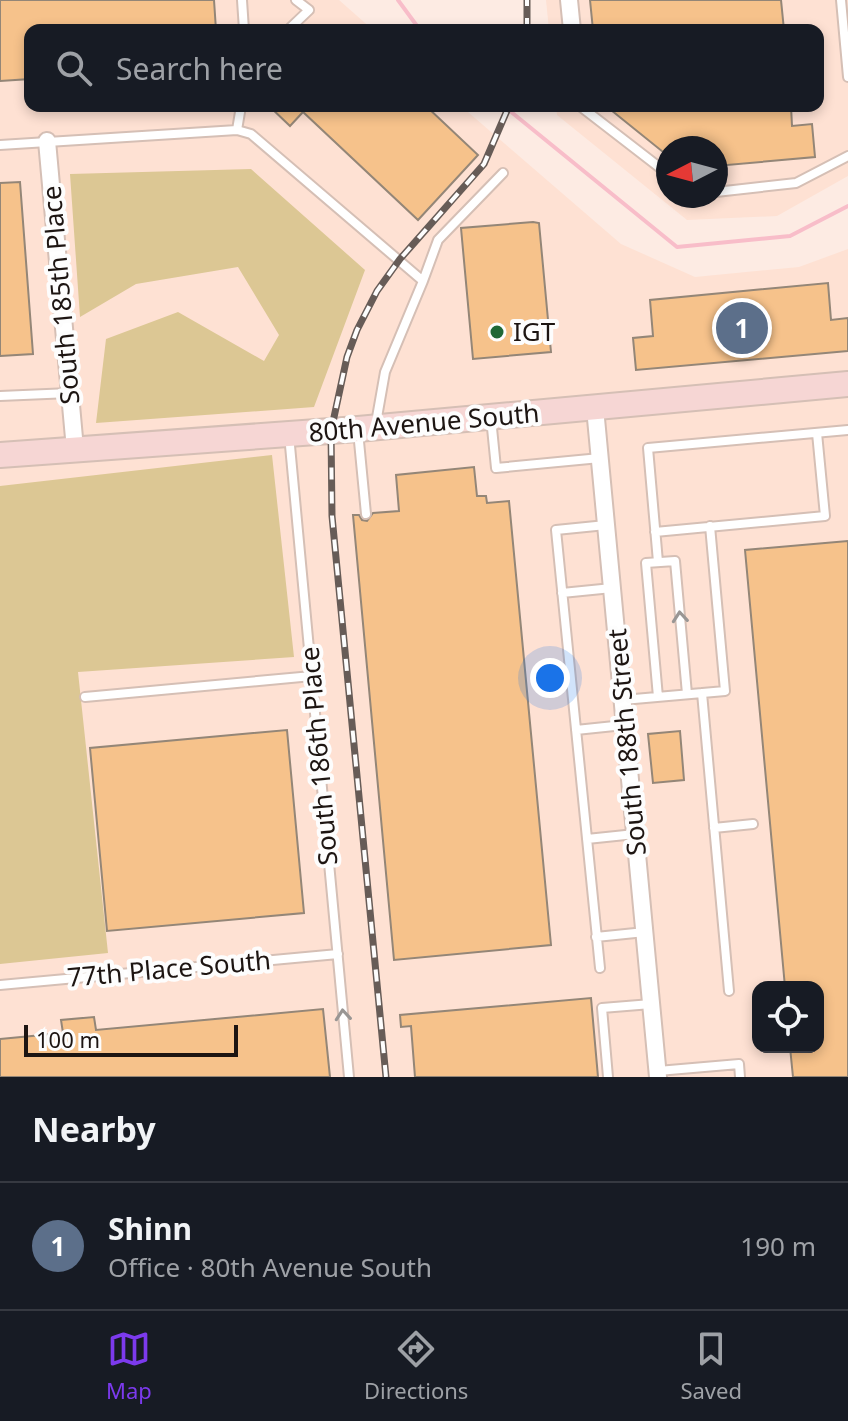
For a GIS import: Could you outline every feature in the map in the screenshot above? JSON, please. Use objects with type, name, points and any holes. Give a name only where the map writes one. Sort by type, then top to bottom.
[{"type":"street","points":[[569,0],[571,24]]},
{"type":"street","name":"South 185th Place","points":[[47,141],[75,449]]},
{"type":"street","name":"80th Avenue South","points":[[0,455],[289,435],[848,384]]},
{"type":"street","name":"South 188th Street","points":[[595,408],[658,1074]]},
{"type":"lane","points":[[242,0],[244,24]]},
{"type":"lane","points":[[294,24],[309,10],[296,0]]},
{"type":"lane","points":[[841,0],[848,77]]},
{"type":"lane","points":[[237,130],[240,112]]},
{"type":"lane","points":[[588,112],[656,165]]},
{"type":"lane","points":[[0,145],[237,130],[251,134],[423,281]]},
{"type":"lane","points":[[728,191],[796,183],[848,156]]},
{"type":"lane","points":[[366,514],[367,428],[385,372],[438,240],[503,173]]},
{"type":"lane","points":[[0,396],[70,393]]},
{"type":"lane","points":[[490,417],[496,468],[600,458]]},
{"type":"lane","points":[[658,562],[648,448],[848,430]]},
{"type":"lane","points":[[655,532],[825,516],[817,433]]},
{"type":"lane","name":"South 186th Place","points":[[289,435],[349,1077]]},
{"type":"lane","points":[[600,968],[556,530],[606,525]]},
{"type":"lane","points":[[623,700],[725,691],[710,526]]},
{"type":"lane","points":[[658,697],[646,563],[675,561],[687,694]]},
{"type":"lane","points":[[562,593],[612,588]]},
{"type":"lane","points":[[85,697],[312,676]]},
{"type":"lane","points":[[702,693],[729,991]]},
{"type":"lane","points":[[576,730],[625,725]]},
{"type":"lane","points":[[714,828],[753,824]]},
{"type":"lane","points":[[587,839],[635,834]]},
{"type":"lane","points":[[596,937],[645,932]]},
{"type":"lane","name":"77th Place South","points":[[0,985],[338,954]]},
{"type":"lane","points":[[608,1077],[602,1008],[651,1004]]},
{"type":"lane","points":[[658,1074],[739,1064],[740,1077]]},
{"type":"shaded area","points":[[0,0],[339,0],[366,24],[24,24],[24,112],[468,112],[621,244],[695,277],[799,267],[848,249],[848,1077],[0,1077]]},
{"type":"shaded area","points":[[546,0],[848,0],[848,176],[777,216],[687,220],[672,208],[728,208],[728,136],[656,136],[656,195],[557,112],[824,112],[824,24],[548,24]]},
{"type":"shaded area","points":[[251,169],[365,270],[314,407],[96,423],[106,339],[178,312],[264,361],[279,335],[238,267],[136,284],[80,317],[70,174]]},
{"type":"shaded area","points":[[272,455],[294,657],[78,672],[108,953],[0,964],[0,486]]},
{"type":"building","points":[[0,0],[214,0],[216,24],[24,24],[24,79],[0,81]]},
{"type":"building","points":[[590,0],[781,0],[783,24],[592,24]]},
{"type":"building","points":[[275,112],[303,112],[290,126]]},
{"type":"building","points":[[303,112],[432,112],[478,155],[418,220]]},
{"type":"building","points":[[613,112],[791,112],[792,126],[812,124],[815,157],[728,165],[728,136],[656,136],[656,146]]},
{"type":"building","points":[[20,182],[33,354],[0,356],[0,183]]},
{"type":"building","points":[[539,223],[551,352],[473,359],[461,228]]},
{"type":"building","points":[[828,283],[831,320],[848,318],[848,351],[636,370],[633,338],[653,336],[650,300]]},
{"type":"building","points":[[474,467],[477,496],[486,496],[487,503],[509,501],[551,945],[394,960],[353,515],[367,521],[373,513],[399,511],[396,475]]},
{"type":"building","points":[[848,541],[848,1077],[793,1077],[791,1053],[824,1053],[824,981],[784,981],[745,550]]},
{"type":"building","points":[[287,730],[304,913],[107,931],[90,748]]},
{"type":"building","points":[[680,731],[684,780],[653,783],[648,734]]},
{"type":"building","points":[[591,998],[598,1077],[415,1077],[411,1026],[401,1027],[400,1015]]},
{"type":"building","points":[[323,1009],[330,1077],[0,1077],[0,1039],[63,1033],[61,1020],[94,1017],[96,1030]]},
{"type":"waterway","points":[[398,0],[416,24]]},
{"type":"waterway","points":[[511,112],[677,247],[790,236],[848,206]]},
{"type":"railway","points":[[527,0],[527,24]]},
{"type":"railway","points":[[386,1077],[332,516],[331,431],[347,357],[377,291],[400,259],[484,164],[506,112]]},
{"type":"place","name":"Shinn","points":[[742,328]]},
{"type":"place","name":"IGT","points":[[497,332]]}]
